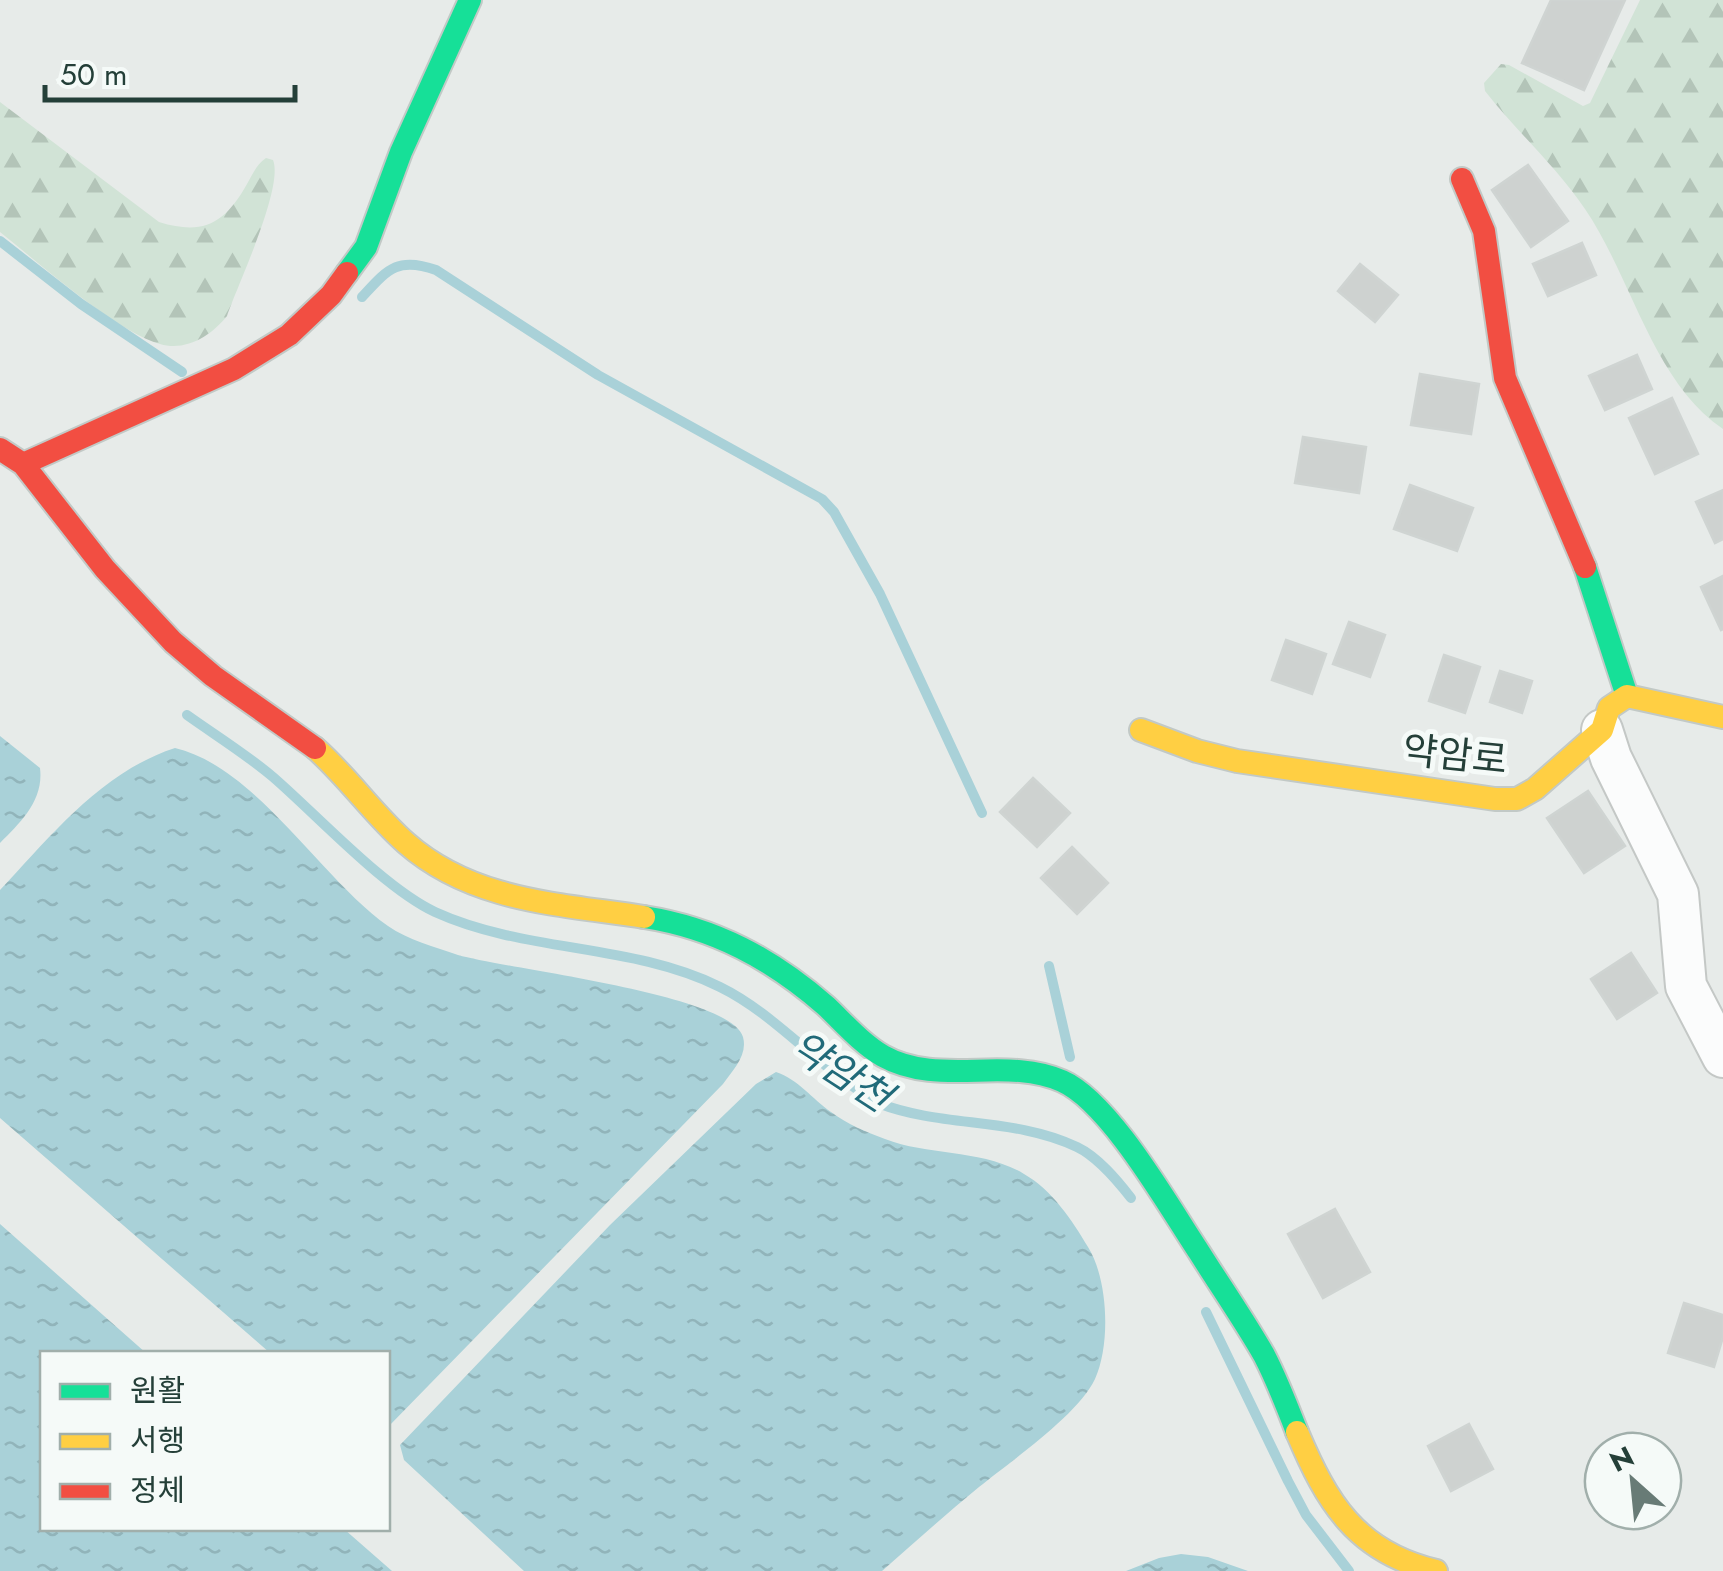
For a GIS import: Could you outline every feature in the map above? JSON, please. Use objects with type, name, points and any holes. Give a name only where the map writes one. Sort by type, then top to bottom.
[{"type":"street","points":[[23,464],[234,369],[289,336],[331,294],[366,248],[401,152],[470,0]]},
{"type":"street","points":[[1462,180],[1484,231],[1505,378],[1591,582],[1627,696],[1723,717]]},
{"type":"street","points":[[0,449],[23,464],[128,599],[198,665],[281,719],[324,755],[414,848],[456,877],[532,902],[620,912],[678,924],[730,941],[784,973],[858,1039],[897,1063],[948,1074],[1036,1074],[1061,1080],[1080,1091],[1142,1166],[1254,1341],[1321,1482],[1345,1520],[1375,1546],[1409,1566],[1436,1571]]},
{"type":"street","name":"약암로","points":[[1141,730],[1237,762],[1517,800],[1602,730],[1610,708],[1627,696]]},
{"type":"street","points":[[1602,730],[1611,758],[1678,894],[1686,986],[1723,1057]]},
{"type":"green space","points":[[1640,0],[1723,0],[1723,429],[1699,409],[1661,357],[1585,209],[1485,91],[1484,83],[1501,64],[1583,106],[1590,103]]},
{"type":"green space","points":[[0,102],[159,222],[175,226],[201,226],[221,217],[260,164],[266,158],[273,160],[275,173],[266,213],[221,323],[198,340],[179,346],[142,337],[78,295],[0,232]]},
{"type":"water","points":[[0,736],[40,768],[40,780],[29,810],[0,843]]},
{"type":"water","points":[[175,748],[205,759],[233,777],[363,906],[404,935],[458,955],[614,985],[700,1008],[729,1022],[743,1037],[742,1056],[723,1084],[390,1425],[390,1351],[268,1351],[0,1118],[0,890],[79,808],[148,759]]},
{"type":"water","points":[[776,1072],[864,1131],[902,1144],[991,1160],[1024,1174],[1044,1188],[1082,1237],[1100,1276],[1105,1330],[1095,1379],[1059,1422],[882,1571],[524,1571],[404,1460],[400,1445],[610,1225],[756,1084]]},
{"type":"water","points":[[0,1224],[144,1351],[40,1351],[40,1531],[346,1531],[392,1571],[0,1571]]},
{"type":"water","points":[[1181,1554],[1208,1557],[1248,1571],[1126,1571]]},
{"type":"building","points":[[1551,0],[1625,0],[1584,90],[1522,63]]},
{"type":"building","points":[[1528,165],[1568,221],[1531,247],[1492,190]]},
{"type":"building","points":[[1582,243],[1596,275],[1548,296],[1533,264]]},
{"type":"building","points":[[1360,264],[1398,295],[1375,322],[1338,291]]},
{"type":"building","points":[[1637,355],[1652,389],[1605,410],[1589,376]]},
{"type":"building","points":[[1420,374],[1479,384],[1471,434],[1411,425]]},
{"type":"building","points":[[1672,398],[1698,454],[1655,474],[1629,418]]},
{"type":"building","points":[[1303,437],[1366,447],[1359,493],[1295,483]]},
{"type":"building","points":[[1410,485],[1473,508],[1457,551],[1394,529]]},
{"type":"building","points":[[1723,490],[1723,539],[1715,543],[1696,502]]},
{"type":"building","points":[[1723,576],[1723,629],[1721,630],[1701,587]]},
{"type":"building","points":[[1349,622],[1385,635],[1370,677],[1333,664]]},
{"type":"building","points":[[1286,640],[1326,654],[1312,694],[1272,680]]},
{"type":"building","points":[[1444,655],[1480,667],[1465,713],[1429,701]]},
{"type":"building","points":[[1500,671],[1532,681],[1522,713],[1490,702]]},
{"type":"building","points":[[1033,778],[1070,813],[1037,847],[1000,812]]},
{"type":"building","points":[[1588,791],[1625,846],[1584,873],[1547,818]]},
{"type":"building","points":[[1072,847],[1108,883],[1077,914],[1041,878]]},
{"type":"building","points":[[1631,953],[1657,993],[1617,1019],[1591,979]]},
{"type":"building","points":[[1335,1209],[1370,1272],[1323,1298],[1288,1234]]},
{"type":"building","points":[[1684,1303],[1723,1315],[1723,1337],[1714,1367],[1668,1353]]},
{"type":"building","points":[[1469,1424],[1493,1469],[1451,1491],[1428,1446]]},
{"type":"waterway","points":[[0,241],[81,304],[182,372]]},
{"type":"waterway","points":[[362,297],[379,279],[402,265],[436,270],[598,375],[822,499],[834,512],[880,594],[982,813]]},
{"type":"waterway","name":"약암천","points":[[187,715],[263,769],[394,886],[435,912],[505,935],[651,962],[686,973],[754,1007],[874,1101],[927,1116],[1029,1131],[1077,1147],[1092,1157],[1131,1198]]},
{"type":"waterway","points":[[1049,966],[1070,1057]]},
{"type":"waterway","name":"약암천","points":[[1206,1312],[1306,1515],[1349,1571]]},
{"type":"traffic: fast","points":[[347,273],[366,247],[401,152],[470,0]]},
{"type":"traffic: fast","points":[[1585,567],[1627,696]]},
{"type":"traffic: fast","points":[[644,917],[695,929],[763,960],[806,989],[875,1051],[904,1065],[949,1071],[1040,1074],[1062,1081],[1080,1093],[1119,1132],[1240,1316],[1269,1364],[1297,1432]]},
{"type":"traffic: slow","points":[[1141,730],[1237,761],[1517,799],[1535,789],[1602,730],[1609,708],[1627,696],[1723,717]]},
{"type":"traffic: slow","points":[[315,748],[406,843],[460,878],[519,897],[644,917]]},
{"type":"traffic: slow","points":[[1297,1432],[1320,1481],[1348,1521],[1385,1551],[1436,1571]]},
{"type":"traffic: jam","points":[[1462,179],[1484,231],[1505,378],[1585,567]]},
{"type":"traffic: jam","points":[[23,464],[234,369],[289,335],[331,295],[347,273]]},
{"type":"traffic: jam","points":[[0,449],[23,464],[105,569],[173,642],[213,676],[315,748]]}]
